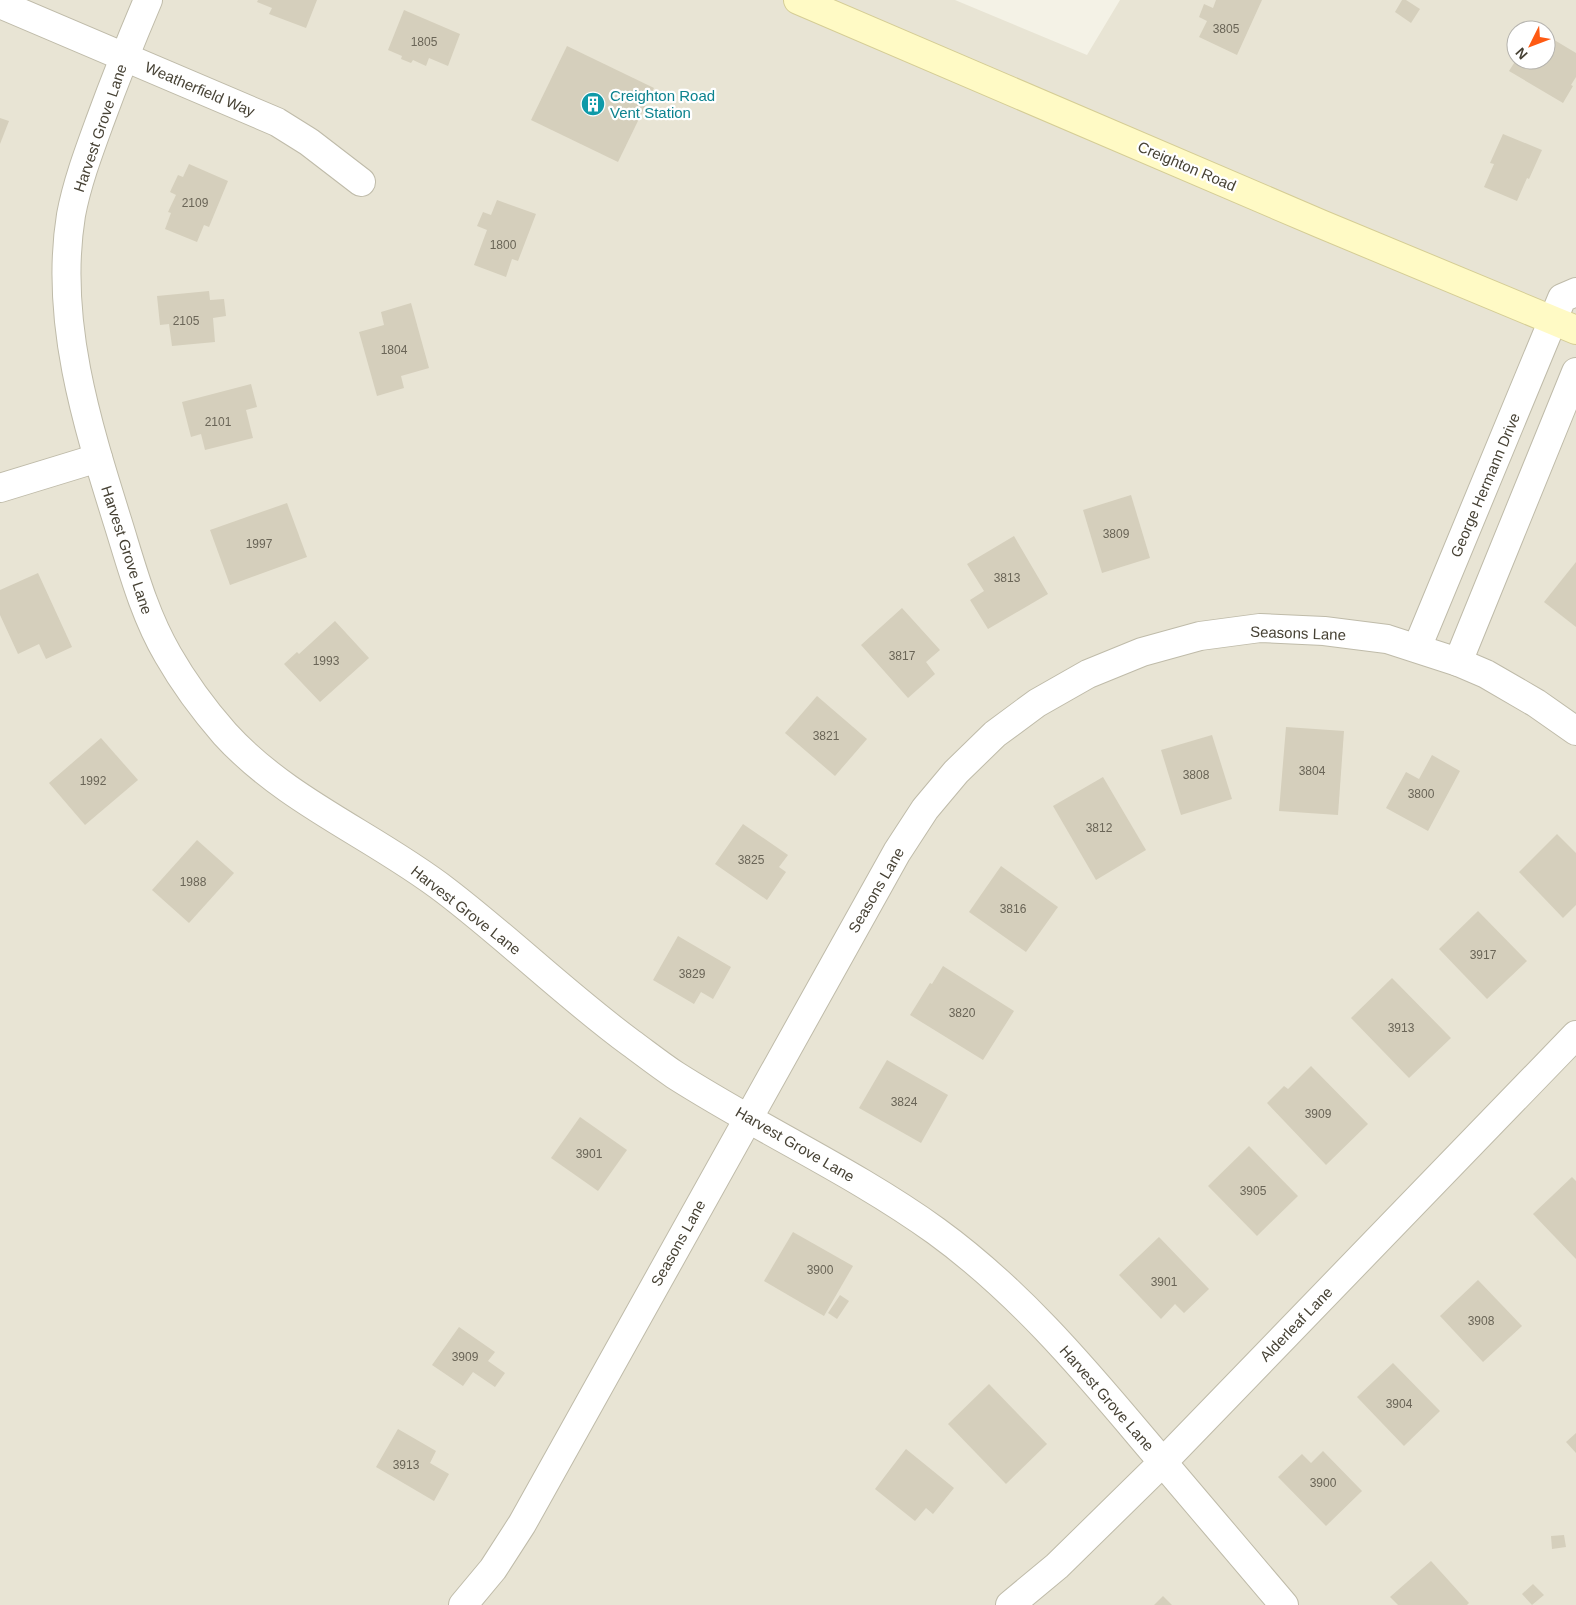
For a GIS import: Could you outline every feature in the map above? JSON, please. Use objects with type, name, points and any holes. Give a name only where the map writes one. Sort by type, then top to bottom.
[{"type":"main road","name":"Creighton Road","points":[[798,0],[1321,224],[1565,326]]},
{"type":"street","name":"Harvest Grove Lane","points":[[148,0],[124,56],[87,157],[72,211],[67,259],[67,314],[76,373],[98,458],[145,608],[167,654],[194,696],[227,736],[264,770],[304,800],[436,883],[609,1026],[672,1074],[886,1197],[939,1234],[995,1278],[1041,1323],[1089,1375],[1284,1605]]},
{"type":"street","name":"Weatherfield Way","points":[[0,4],[277,122],[309,142],[361,182]]},
{"type":"street","name":"George Hermann Drive","points":[[1417,648],[1565,326],[1562,298],[1576,292]]},
{"type":"street","points":[[1458,662],[1576,372]]},
{"type":"street","points":[[0,488],[98,458]]},
{"type":"street","name":"Seasons Lane","points":[[463,1605],[493,1569],[522,1524],[897,852],[926,809],[956,772],[995,734],[1037,703],[1088,674],[1142,652],[1200,636],[1260,628],[1324,631],[1387,639],[1417,648],[1486,674],[1527,698],[1576,731]]},
{"type":"street","name":"Alderleaf Lane","points":[[1010,1605],[1057,1566],[1163,1462],[1576,1035]]},
{"type":"shaded area","points":[[0,0],[955,0],[1087,55],[1120,0],[1576,0],[1576,1605],[0,1605]]},
{"type":"building","points":[[258,0],[317,0],[306,28],[269,14],[272,8],[257,2]]},
{"type":"building","points":[[1216,0],[1262,0],[1237,55],[1199,37],[1207,21],[1199,17],[1204,4],[1213,8]]},
{"type":"building","points":[[1402,0],[1406,0],[1420,9],[1411,23],[1395,12]]},
{"type":"building","points":[[404,10],[460,34],[448,66],[429,58],[426,66],[413,60],[411,63],[401,59],[402,56],[388,50]]},
{"type":"building","points":[[1556,41],[1576,53],[1576,77],[1563,103],[1509,71],[1556,70]]},
{"type":"building","name":"Creighton Road Vent Station","points":[[567,46],[654,88],[618,162],[531,120]]},
{"type":"building","points":[[0,118],[9,121],[0,144]]},
{"type":"building","points":[[1503,134],[1542,150],[1517,201],[1484,187],[1494,164],[1490,163]]},
{"type":"building","points":[[189,164],[228,181],[209,227],[204,225],[197,242],[165,229],[171,213],[168,212],[176,195],[170,192],[178,175],[183,177]]},
{"type":"building","points":[[497,200],[536,214],[518,261],[512,259],[506,277],[474,265],[487,230],[477,226],[483,212],[491,215]]},
{"type":"building","points":[[209,291],[210,300],[224,299],[226,316],[213,318],[215,342],[172,346],[169,324],[160,325],[157,296]]},
{"type":"building","points":[[411,303],[429,368],[401,376],[404,388],[377,396],[359,332],[384,325],[381,312]]},
{"type":"building","points":[[251,384],[257,407],[246,410],[253,438],[205,450],[201,434],[191,437],[182,402]]},
{"type":"building","points":[[1131,495],[1150,558],[1102,573],[1083,510]]},
{"type":"building","points":[[287,503],[307,557],[230,585],[210,530]]},
{"type":"building","points":[[1014,536],[1048,594],[988,629],[970,600],[984,591],[967,564]]},
{"type":"building","points":[[1576,562],[1576,627],[1544,602]]},
{"type":"building","points":[[38,573],[72,647],[46,659],[39,644],[18,654],[0,615],[0,590]]},
{"type":"building","points":[[902,608],[940,650],[926,662],[935,674],[908,698],[861,645]]},
{"type":"building","points":[[335,621],[369,658],[320,702],[284,664],[297,652],[299,654]]},
{"type":"building","points":[[817,696],[867,739],[835,776],[785,733]]},
{"type":"building","points":[[1286,727],[1344,731],[1338,815],[1279,811]]},
{"type":"building","points":[[1212,735],[1232,799],[1181,815],[1161,750]]},
{"type":"building","points":[[101,738],[138,780],[85,825],[49,783]]},
{"type":"building","points":[[1432,755],[1460,771],[1428,831],[1386,808],[1406,772],[1419,779]]},
{"type":"building","points":[[1103,777],[1146,850],[1096,880],[1053,806]]},
{"type":"building","points":[[743,824],[788,855],[779,867],[786,872],[767,900],[715,864]]},
{"type":"building","points":[[1557,834],[1576,853],[1576,905],[1563,918],[1519,872]]},
{"type":"building","points":[[197,840],[234,873],[189,923],[152,890]]},
{"type":"building","points":[[1001,866],[1058,907],[1026,952],[969,912]]},
{"type":"building","points":[[1478,911],[1527,961],[1487,999],[1439,949]]},
{"type":"building","points":[[678,936],[731,967],[713,999],[701,992],[694,1004],[653,980]]},
{"type":"building","points":[[943,966],[1014,1011],[983,1060],[910,1015]]},
{"type":"building","points":[[1392,978],[1451,1038],[1409,1078],[1351,1018]]},
{"type":"building","points":[[887,1060],[948,1095],[921,1143],[859,1108]]},
{"type":"building","points":[[1311,1066],[1368,1124],[1326,1165],[1267,1103],[1284,1086],[1288,1089]]},
{"type":"building","points":[[580,1117],[627,1150],[598,1191],[551,1158]]},
{"type":"building","points":[[1249,1146],[1298,1196],[1257,1236],[1208,1186]]},
{"type":"building","points":[[1572,1177],[1576,1181],[1576,1259],[1533,1214]]},
{"type":"building","points":[[793,1232],[853,1266],[824,1316],[764,1281]]},
{"type":"building","points":[[1159,1237],[1209,1289],[1184,1313],[1175,1304],[1161,1319],[1119,1275]]},
{"type":"building","points":[[1478,1280],[1522,1326],[1483,1362],[1440,1316]]},
{"type":"building","points":[[840,1295],[849,1301],[837,1319],[828,1313]]},
{"type":"building","points":[[459,1327],[495,1352],[488,1361],[505,1373],[495,1387],[473,1372],[463,1386],[432,1365]]},
{"type":"building","points":[[1393,1363],[1440,1411],[1404,1446],[1357,1397]]},
{"type":"building","points":[[989,1384],[1047,1444],[1006,1484],[948,1424]]},
{"type":"building","points":[[398,1429],[436,1451],[430,1463],[449,1474],[434,1501],[376,1467]]},
{"type":"building","points":[[1576,1433],[1576,1453],[1566,1442]]},
{"type":"building","points":[[906,1449],[954,1488],[933,1514],[926,1508],[915,1521],[875,1489]]},
{"type":"building","points":[[1323,1451],[1362,1491],[1326,1526],[1278,1477],[1302,1454],[1311,1463]]},
{"type":"building","points":[[1564,1535],[1566,1547],[1552,1549],[1551,1536]]},
{"type":"building","points":[[1431,1561],[1469,1603],[1467,1605],[1398,1605],[1390,1597]]},
{"type":"building","points":[[1533,1584],[1544,1595],[1532,1605],[1522,1594]]},
{"type":"building","points":[[1163,1596],[1172,1605],[1154,1605]]},
{"type":"place","name":"Creighton Road Vent Station","points":[[593,104]]}]
